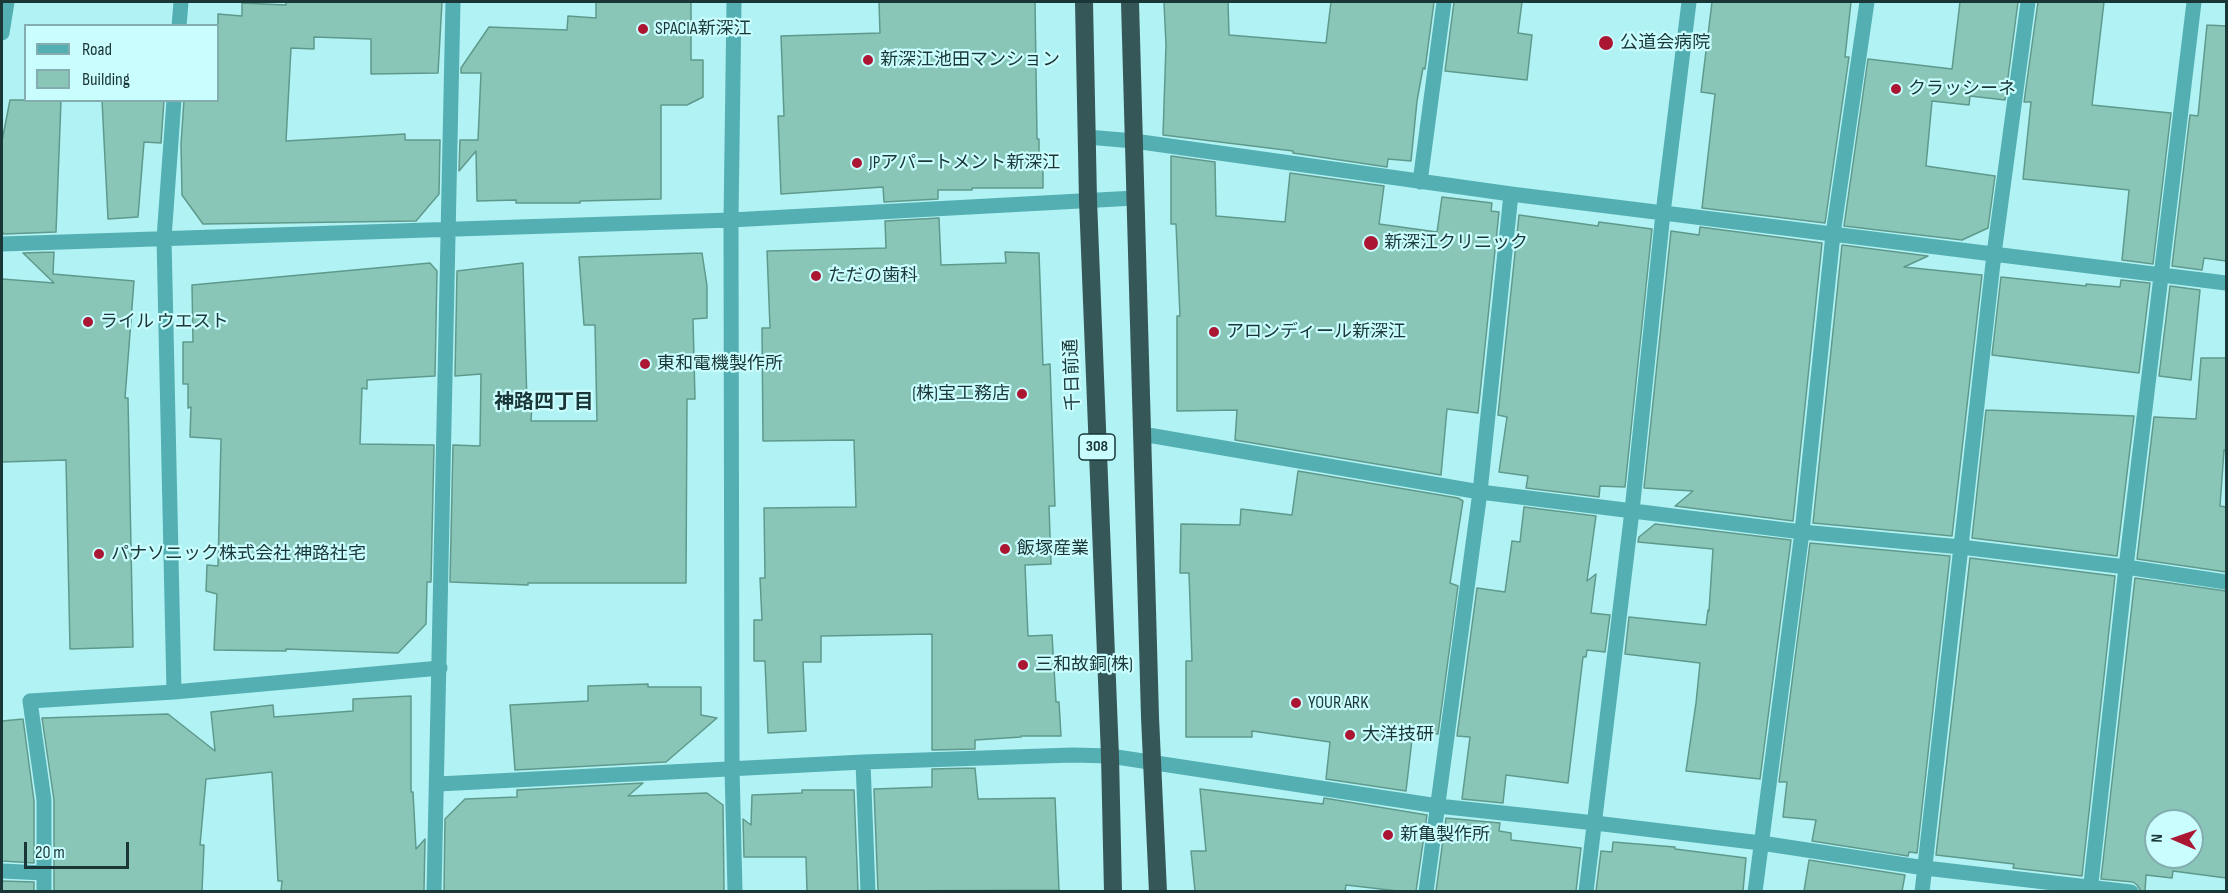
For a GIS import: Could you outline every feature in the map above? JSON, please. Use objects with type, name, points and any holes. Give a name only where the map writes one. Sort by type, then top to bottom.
[{"type":"highway","name":"千日前通","points":[[1083,2],[1113,891]]},
{"type":"highway","points":[[1130,2],[1152,762],[1158,891]]},
{"type":"street","points":[[2,33],[7,2]]},
{"type":"street","points":[[179,24],[181,2]]},
{"type":"street","points":[[434,891],[453,2]]},
{"type":"street","points":[[734,2],[731,220],[732,768],[735,891]]},
{"type":"street","points":[[1420,182],[1444,2]]},
{"type":"street","points":[[1586,891],[1632,511],[1663,213],[1689,2]]},
{"type":"street","points":[[1755,891],[1802,532],[1833,234],[1867,2]]},
{"type":"street","points":[[1922,891],[1994,254],[2028,2]]},
{"type":"street","points":[[2090,889],[2194,2]]},
{"type":"street","points":[[174,102],[164,238],[174,692]]},
{"type":"street","points":[[1088,137],[1134,141],[1511,194],[2226,284]]},
{"type":"street","points":[[1426,891],[1480,492],[1511,194]]},
{"type":"street","points":[[2,244],[731,220],[1135,198]]},
{"type":"street","points":[[1142,434],[1480,492],[1802,532],[2126,567],[2226,582]]},
{"type":"street","points":[[44,891],[44,800],[30,701],[174,692],[440,668]]},
{"type":"street","points":[[438,784],[863,762],[1073,755],[1110,756],[1438,806],[1761,843],[1925,868],[2090,889],[2131,891]]},
{"type":"street","points":[[863,762],[868,891]]},
{"type":"street","points":[[2,871],[44,873]]},
{"type":"building","points":[[286,2],[442,2],[438,73],[371,74],[371,39],[314,37],[314,49],[291,48],[286,141],[405,134],[405,140],[440,140],[439,194],[416,221],[203,224],[182,195],[181,144],[184,102],[219,102],[218,14],[242,16],[242,3],[286,5]]},
{"type":"building","points":[[596,2],[691,2],[691,60],[703,60],[703,97],[687,105],[661,105],[661,199],[580,201],[580,203],[477,201],[476,151],[459,171],[460,140],[478,140],[481,73],[461,73],[461,68],[489,27],[567,30],[568,16],[596,18]]},
{"type":"building","points":[[879,2],[1035,2],[1037,139],[1039,139],[1039,157],[1043,157],[1043,188],[938,190],[938,199],[884,202],[883,187],[781,194],[778,116],[784,116],[781,36],[880,33]]},
{"type":"building","points":[[1164,2],[1228,2],[1229,35],[1326,43],[1331,2],[1434,2],[1425,69],[1423,68],[1417,101],[1411,161],[1388,159],[1387,167],[1293,153],[1293,151],[1163,135],[1166,45]]},
{"type":"building","points":[[1454,2],[1522,2],[1518,33],[1532,35],[1527,80],[1445,71]]},
{"type":"building","points":[[1712,2],[1851,2],[1845,57],[1849,57],[1825,223],[1702,208],[1715,94],[1701,92]]},
{"type":"building","points":[[1960,2],[2018,2],[2005,100],[1970,96],[1969,105],[1932,101],[1926,166],[1995,176],[1988,228],[1962,240],[1844,226],[1868,59],[1952,69]]},
{"type":"building","points":[[2038,2],[2104,2],[2092,105],[2171,113],[2153,264],[2122,260],[2129,190],[2023,179],[2031,102],[2024,102]]},
{"type":"building","points":[[2207,25],[2226,26],[2226,261],[2204,258],[2202,270],[2172,266],[2190,115],[2198,116]]},
{"type":"building","points":[[10,100],[61,102],[56,232],[4,234],[2,232],[2,141]]},
{"type":"building","points":[[102,102],[164,102],[161,143],[144,142],[138,217],[108,219]]},
{"type":"building","points":[[1171,156],[1215,162],[1216,216],[1285,222],[1290,173],[1384,186],[1379,224],[1437,232],[1442,197],[1492,203],[1491,211],[1499,212],[1478,413],[1447,409],[1441,475],[1235,440],[1237,410],[1177,411],[1177,316],[1180,316],[1176,224],[1171,224]]},
{"type":"building","points":[[1519,215],[1598,226],[1599,222],[1652,229],[1625,487],[1600,486],[1599,497],[1526,488],[1528,476],[1499,472],[1507,417],[1498,415]]},
{"type":"building","points":[[939,218],[941,265],[1006,263],[1005,252],[1039,253],[1043,365],[1050,364],[1055,506],[1049,506],[1051,564],[1025,565],[1028,636],[1052,635],[1056,702],[1059,702],[1061,736],[1021,736],[975,740],[975,749],[932,750],[932,634],[821,636],[821,662],[803,662],[806,731],[768,733],[765,661],[754,661],[754,620],[762,620],[760,578],[765,578],[764,508],[856,507],[854,440],[763,441],[762,328],[770,328],[767,251],[886,248],[885,221]]},
{"type":"building","points":[[1700,227],[1822,243],[1793,521],[1675,506],[1693,491],[1644,488],[1671,231],[1699,235]]},
{"type":"building","points":[[1842,245],[1928,256],[1904,267],[1982,275],[1952,536],[1813,523]]},
{"type":"building","points":[[54,252],[53,274],[134,281],[125,398],[128,398],[133,647],[70,649],[66,460],[2,462],[2,279],[54,283],[23,253]]},
{"type":"building","points":[[702,253],[707,286],[707,318],[693,319],[695,399],[687,399],[686,583],[528,583],[528,585],[450,582],[453,445],[480,446],[481,374],[455,376],[457,271],[523,263],[527,404],[532,404],[531,421],[597,421],[595,325],[584,325],[579,257]]},
{"type":"building","points":[[430,263],[437,271],[435,376],[367,380],[367,389],[362,388],[360,444],[434,445],[431,582],[427,582],[426,624],[398,653],[286,649],[286,651],[214,650],[217,594],[206,591],[207,565],[218,566],[221,439],[190,437],[191,407],[188,408],[188,384],[183,384],[183,342],[193,342],[192,285]]},
{"type":"building","points":[[2001,277],[2086,286],[2086,284],[2120,287],[2121,280],[2150,283],[2139,373],[1992,355]]},
{"type":"building","points":[[2170,286],[2200,290],[2191,380],[2159,376]]},
{"type":"building","points":[[2201,358],[2226,358],[2226,451],[2224,450],[2220,506],[2226,507],[2226,572],[2137,559],[2154,417],[2196,419]]},
{"type":"building","points":[[1986,410],[2134,416],[2117,556],[1972,538]]},
{"type":"building","points":[[1298,471],[1458,498],[1463,501],[1450,583],[1458,586],[1438,734],[1413,731],[1406,791],[1326,779],[1330,742],[1252,731],[1252,737],[1186,737],[1186,661],[1192,661],[1189,573],[1180,573],[1181,524],[1240,525],[1241,509],[1292,515]]},
{"type":"building","points":[[1524,507],[1596,516],[1587,581],[1596,574],[1591,613],[1610,615],[1605,652],[1587,650],[1586,657],[1583,657],[1568,783],[1506,775],[1503,803],[1462,799],[1470,737],[1457,736],[1477,588],[1505,592],[1512,541],[1520,542]]},
{"type":"building","points":[[1655,524],[1791,540],[1760,779],[1686,771],[1700,663],[1625,654],[1629,617],[1706,625],[1713,549],[1638,542],[1639,537]]},
{"type":"building","points":[[1810,543],[1950,556],[1917,853],[1909,852],[1908,856],[1812,841],[1816,820],[1783,817],[1787,782],[1779,782]]},
{"type":"building","points":[[1970,558],[2115,576],[2082,876],[2013,868],[2014,864],[1936,855]]},
{"type":"building","points":[[2135,578],[2226,591],[2226,878],[2173,871],[2172,878],[2146,875],[2145,891],[2141,891],[2133,882],[2101,879]]},
{"type":"building","points":[[648,684],[648,687],[701,687],[701,715],[717,718],[666,762],[515,770],[510,705],[588,701],[588,686]]},
{"type":"building","points":[[411,696],[411,792],[413,792],[416,849],[425,839],[424,891],[281,891],[282,881],[278,881],[272,772],[206,779],[200,845],[204,845],[202,891],[54,891],[54,800],[42,718],[168,714],[215,751],[211,712],[273,705],[274,717],[353,711],[353,699]]},
{"type":"building","points":[[23,719],[34,801],[34,863],[2,861],[2,721]]},
{"type":"building","points":[[975,768],[978,799],[1055,798],[1059,890],[878,891],[874,789],[932,787],[932,769]]},
{"type":"building","points":[[643,783],[628,796],[707,793],[723,805],[724,891],[444,891],[445,819],[465,799],[517,797],[517,790]]},
{"type":"building","points":[[1200,789],[1323,804],[1324,798],[1427,815],[1416,891],[1346,885],[1345,891],[1195,891],[1191,851],[1206,851]]},
{"type":"building","points":[[802,790],[854,790],[858,891],[807,891],[806,857],[744,857],[743,819],[751,825],[752,795],[802,793]]},
{"type":"building","points":[[1446,818],[1500,823],[1499,831],[1511,833],[1511,840],[1581,848],[1576,891],[1436,891]]},
{"type":"building","points":[[1613,842],[1675,847],[1675,849],[1746,858],[1743,891],[1596,891],[1601,851],[1612,852]]},
{"type":"building","points":[[1809,860],[1905,875],[1902,891],[1804,891]]},
{"type":"building","points":[[2,881],[34,882],[34,891],[2,891]]},
{"type":"place","name":"SPACIA新深江","points":[[643,29]]},
{"type":"place","name":"公道会病院","points":[[1606,43]]},
{"type":"place","name":"新深江池田マンション","points":[[868,60]]},
{"type":"place","name":"クラッシーネ","points":[[1896,89]]},
{"type":"place","name":"JPアパートメント新深江","points":[[857,163]]},
{"type":"place","name":"新深江クリニック","points":[[1371,243]]},
{"type":"place","name":"ただの歯科","points":[[816,276]]},
{"type":"place","name":"ライル ウエスト","points":[[88,322]]},
{"type":"place","name":"アロンディール新深江","points":[[1214,332]]},
{"type":"place","name":"東和電機製作所","points":[[645,364]]},
{"type":"place","name":"(株)宝工務店","points":[[1022,394]]},
{"type":"place","name":"飯塚産業","points":[[1005,549]]},
{"type":"place","name":"パナソニック株式会社 神路社宅","points":[[99,554]]},
{"type":"place","name":"三和故銅(株)","points":[[1023,665]]},
{"type":"place","name":"YOUR ARK","points":[[1296,703]]},
{"type":"place","name":"大洋技研","points":[[1350,735]]},
{"type":"place","name":"新亀製作所","points":[[1388,835]]},
{"type":"district","name":"神路四丁目","points":[[544,403]]}]
